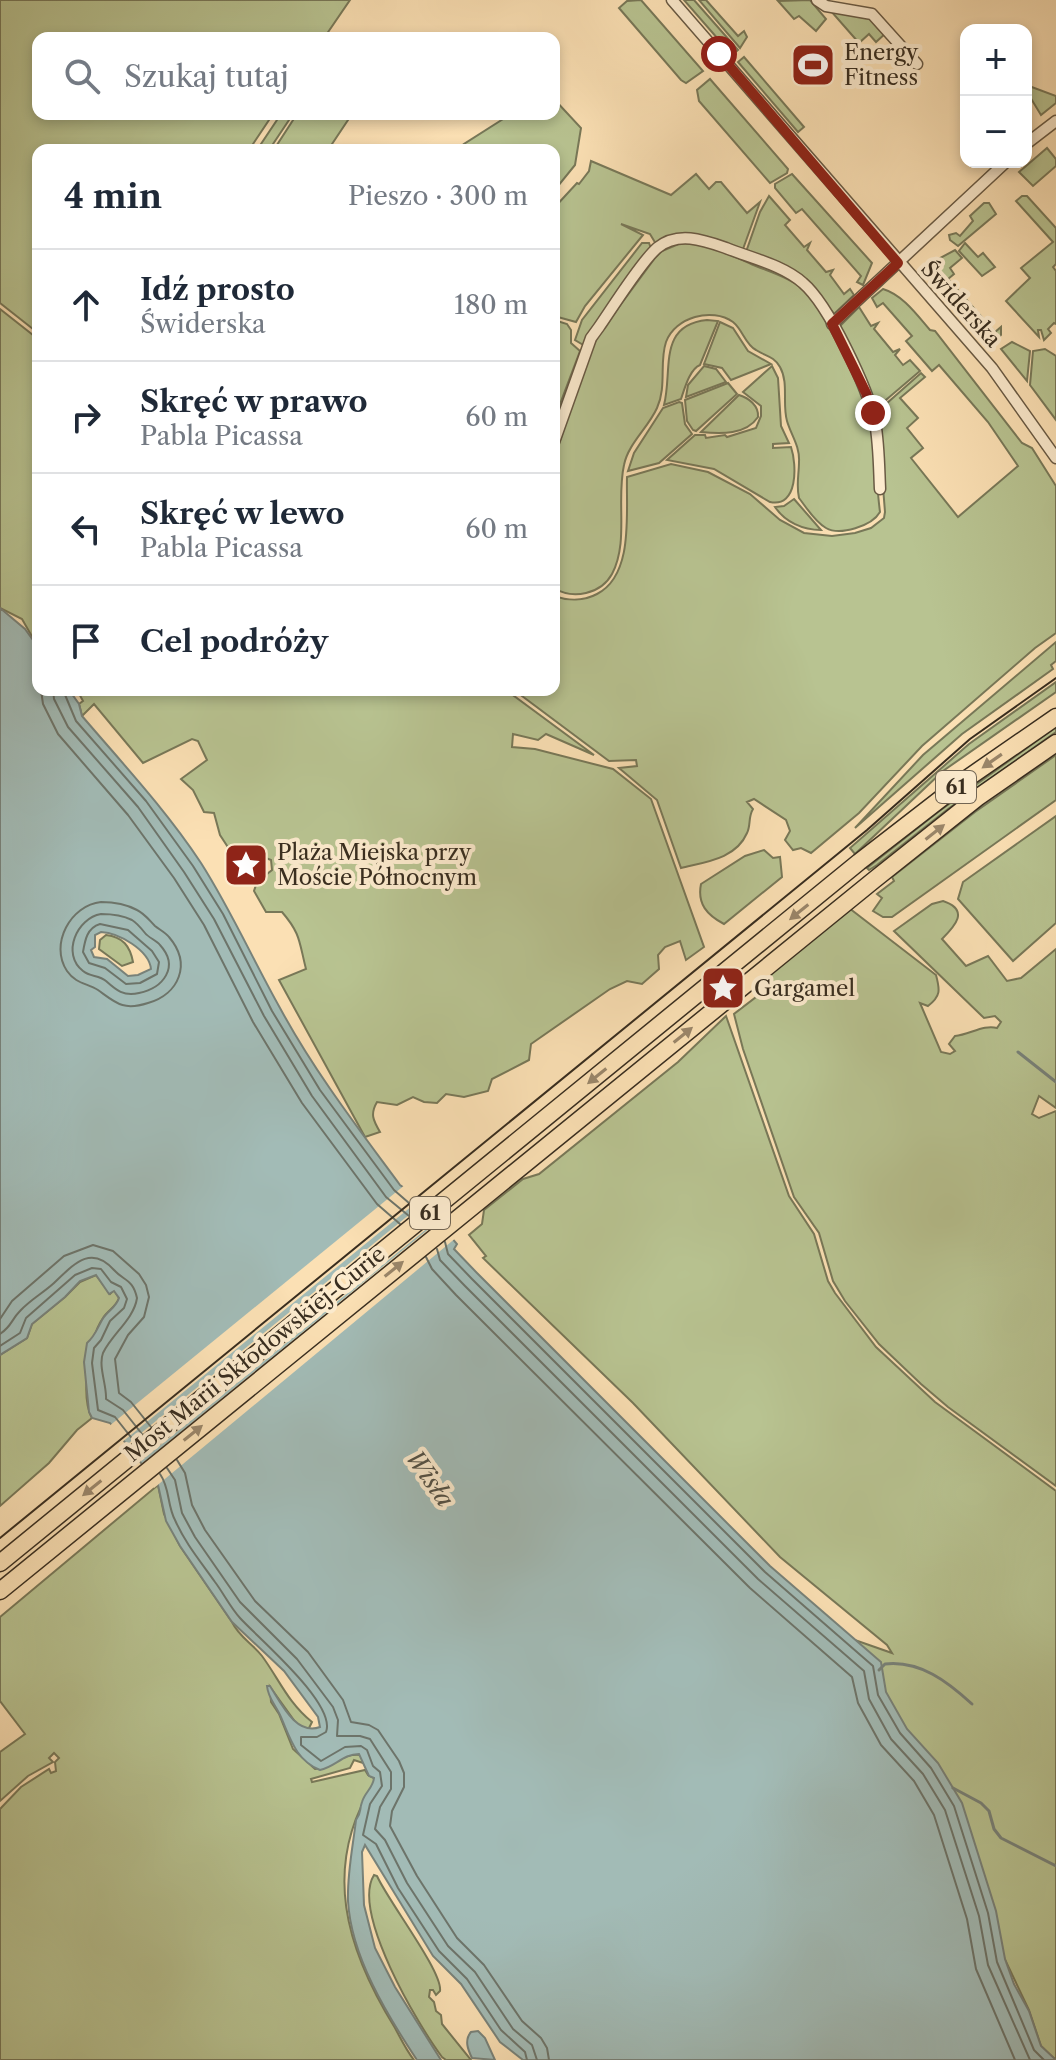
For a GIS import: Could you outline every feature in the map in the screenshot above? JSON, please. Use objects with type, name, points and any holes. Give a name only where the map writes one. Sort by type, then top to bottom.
[{"type":"main road","name":"Most Marii Skłodowskiej-Curie","points":[[0,1563],[859,862],[965,780],[1056,717]]},
{"type":"main road","name":"Most Marii Skłodowskiej-Curie","points":[[0,1591],[874,880],[977,798],[1056,743]]},
{"type":"street","name":"Świderska","points":[[672,0],[992,368],[1056,458]]},
{"type":"street","points":[[817,0],[826,6],[872,14],[917,64]]},
{"type":"street","points":[[1032,139],[1056,121]]},
{"type":"street","points":[[832,324],[1000,168]]},
{"type":"street","points":[[560,425],[591,338],[650,256],[666,243],[682,238],[698,239],[780,269],[810,290],[832,324],[871,407],[877,433],[880,489]]},
{"type":"green space","points":[[0,0],[350,0],[328,32],[32,32],[32,120],[269,120],[253,144],[32,144],[32,328],[0,303]]},
{"type":"green space","points":[[641,0],[703,71],[686,83],[619,8],[627,1]]},
{"type":"green space","points":[[684,0],[694,0],[738,50],[732,55]]},
{"type":"green space","points":[[699,0],[706,0],[738,36],[744,31],[747,37],[740,48]]},
{"type":"green space","points":[[810,0],[826,19],[816,31],[799,16],[794,19],[778,1]]},
{"type":"green space","points":[[830,10],[872,17],[886,33],[876,42],[869,34],[859,43]]},
{"type":"green space","points":[[744,57],[804,127],[798,132],[738,62]]},
{"type":"green space","points":[[710,79],[788,169],[787,173],[770,183],[699,101],[697,90]]},
{"type":"green space","points":[[1032,87],[1056,96],[1056,103],[1041,115],[1032,100]]},
{"type":"green space","points":[[560,105],[581,128],[575,165],[560,184],[560,144],[464,144],[502,120],[560,120]]},
{"type":"green space","points":[[277,120],[289,120],[273,144],[261,144]]},
{"type":"green space","points":[[293,120],[348,120],[332,144],[278,144]]},
{"type":"green space","points":[[1047,148],[1056,159],[1056,166],[1033,186],[1019,172],[1024,168],[1032,168],[1032,161]]},
{"type":"green space","points":[[591,161],[671,195],[696,174],[709,189],[716,182],[721,182],[747,213],[760,202],[741,251],[691,235],[656,244],[650,234],[621,224],[643,235],[585,306],[576,322],[560,318],[560,201],[589,171]]},
{"type":"green space","points":[[792,174],[872,263],[863,285],[857,282],[861,276],[802,209],[796,213],[775,188],[775,184]]},
{"type":"green space","points":[[769,196],[790,220],[785,225],[804,247],[810,243],[807,250],[826,272],[833,270],[830,275],[844,294],[850,289],[854,295],[834,314],[811,286],[746,252]]},
{"type":"green space","points":[[1027,196],[1056,228],[1056,264],[1053,267],[1056,271],[1056,324],[1048,329],[1051,333],[1044,340],[1041,330],[1038,330],[1039,337],[1006,301],[1030,278],[1021,268],[1053,242],[1016,201]]},
{"type":"green space","points":[[984,203],[989,203],[996,214],[958,246],[950,240],[949,235],[956,233],[960,236],[973,221],[970,216]]},
{"type":"green space","points":[[642,243],[649,243],[652,251],[585,346],[575,340],[582,320]]},
{"type":"green space","points":[[681,243],[717,250],[795,283],[809,297],[842,351],[868,408],[880,512],[870,522],[839,531],[826,528],[814,518],[799,498],[799,456],[787,421],[783,373],[778,363],[752,347],[733,322],[715,315],[695,317],[677,326],[666,342],[660,400],[626,457],[622,478],[620,548],[612,574],[601,586],[586,593],[561,592],[560,440],[599,334],[662,251]]},
{"type":"green space","points":[[965,243],[978,257],[983,253],[995,267],[982,276],[959,251]]},
{"type":"green space","points":[[955,250],[962,258],[950,268],[954,274],[948,279],[995,332],[1001,327],[1001,335],[995,342],[930,268],[931,263]]},
{"type":"green space","points":[[883,289],[890,292],[915,312],[930,330],[935,331],[1022,443],[1032,448],[1056,486],[1056,633],[922,746],[859,813],[811,853],[801,848],[793,850],[785,840],[790,831],[786,820],[754,799],[747,802],[753,809],[748,830],[735,849],[719,858],[681,868],[657,800],[619,768],[637,766],[636,760],[609,761],[522,696],[560,696],[560,598],[576,600],[597,594],[609,585],[617,573],[626,542],[627,477],[671,464],[708,472],[750,494],[780,520],[804,533],[832,536],[871,528],[884,518],[885,512],[877,412],[921,373],[925,377],[900,398],[918,418],[907,428],[923,448],[911,458],[958,517],[1018,466],[988,422],[939,365],[932,371],[906,341],[912,336],[883,303],[877,307],[872,298]]},
{"type":"green space","points":[[859,307],[871,326],[878,323],[874,329],[893,352],[900,349],[895,355],[903,365],[910,360],[920,371],[880,405],[876,405],[839,327]]},
{"type":"green space","points":[[0,309],[32,334],[32,636],[22,619],[0,608]]},
{"type":"green space","points":[[718,321],[700,365],[691,374],[681,399],[664,405],[674,340],[680,331],[691,324]]},
{"type":"green space","points":[[560,322],[567,324],[571,330],[571,343],[580,351],[560,404]]},
{"type":"green space","points":[[720,322],[733,328],[748,351],[771,364],[731,380],[722,368],[704,364]]},
{"type":"green space","points":[[1012,342],[1030,351],[1027,381],[1001,349]]},
{"type":"green space","points":[[1045,349],[1056,356],[1056,420],[1030,385],[1033,351]]},
{"type":"green space","points":[[704,366],[716,369],[726,382],[686,397],[688,385]]},
{"type":"green space","points":[[772,366],[778,378],[781,426],[789,443],[773,444],[773,448],[791,447],[794,464],[793,484],[786,498],[770,502],[714,469],[667,460],[695,435],[727,437],[756,428],[761,406],[743,392]]},
{"type":"green space","points":[[728,383],[737,394],[696,431],[693,430],[687,421],[685,400]]},
{"type":"green space","points":[[739,395],[750,400],[757,409],[758,417],[753,423],[732,432],[701,432]]},
{"type":"green space","points":[[682,403],[685,424],[692,434],[659,463],[628,471],[634,453],[663,408]]},
{"type":"green space","points":[[794,499],[821,530],[795,524],[775,507],[784,506]]},
{"type":"green space","points":[[1056,642],[1056,661],[1051,665],[1053,669],[962,734],[855,828],[923,755]]},
{"type":"green space","points":[[1056,682],[1056,692],[943,771],[855,854],[850,848],[969,744]]},
{"type":"green space","points":[[80,696],[514,696],[594,755],[546,734],[538,740],[513,734],[512,747],[535,749],[613,769],[651,799],[704,947],[686,960],[680,941],[665,947],[658,955],[659,969],[642,984],[627,981],[610,989],[531,1044],[529,1060],[492,1079],[488,1091],[464,1097],[446,1094],[437,1103],[413,1097],[397,1105],[377,1102],[373,1117],[380,1132],[365,1137],[279,980],[306,969],[293,926],[282,912],[266,912],[254,891],[257,882],[272,870],[271,860],[237,861],[220,835],[214,813],[204,812],[193,790],[181,779],[207,760],[198,741],[192,739],[143,763],[94,704],[82,716],[79,704],[83,701]]},
{"type":"green space","points":[[1056,727],[1056,732],[948,809],[877,865],[869,870],[867,868],[938,812]]},
{"type":"green space","points":[[1056,755],[1056,800],[892,917],[883,917],[873,911],[882,898],[877,894],[894,881],[892,877],[975,812]]},
{"type":"green space","points":[[1056,816],[1056,923],[1013,961],[958,899],[963,882]]},
{"type":"green space","points":[[764,850],[773,858],[780,857],[782,877],[724,924],[713,917],[702,903],[701,884],[745,856]]},
{"type":"green space","points":[[943,901],[956,909],[958,918],[942,939],[966,966],[988,956],[1007,981],[1021,978],[1056,949],[1056,1108],[1039,1096],[1032,1114],[1039,1118],[1056,1111],[1056,1486],[921,1384],[879,1344],[845,1301],[833,1281],[819,1233],[794,1197],[734,1014],[756,997],[754,988],[849,908],[936,975],[937,996],[928,1006],[920,1003],[941,1052],[950,1054],[955,1051],[949,1044],[955,1036],[987,1027],[997,1028],[1001,1022],[995,1016],[984,1018],[894,931],[932,904]]},
{"type":"green space","points":[[106,935],[125,943],[133,962],[122,966],[99,949],[100,940]]},
{"type":"green space","points":[[726,1016],[789,1196],[814,1234],[828,1281],[835,1293],[876,1347],[935,1402],[1056,1491],[1056,2060],[1041,2046],[1029,2010],[852,1639],[892,1653],[887,1645],[780,1557],[633,1403],[483,1258],[486,1256],[469,1235],[482,1224],[484,1210],[523,1179],[539,1174],[678,1062]]},
{"type":"green space","points":[[96,1275],[110,1294],[114,1290],[119,1298],[98,1327],[90,1353],[87,1396],[92,1418],[77,1430],[49,1463],[0,1506],[0,1355],[27,1338],[32,1324],[80,1282]]},
{"type":"green space","points":[[158,1485],[164,1514],[180,1546],[238,1632],[262,1656],[290,1699],[312,1722],[308,1730],[296,1723],[270,1687],[271,1702],[293,1749],[315,1769],[349,1756],[361,1755],[363,1763],[354,1760],[350,1768],[311,1779],[312,1782],[365,1770],[374,1778],[348,1846],[344,1877],[346,1907],[364,1968],[414,2060],[0,2060],[0,1809],[21,1787],[49,1769],[51,1773],[56,1771],[55,1762],[59,1758],[54,1753],[49,1758],[53,1762],[28,1776],[0,1801],[0,1752],[25,1734],[0,1701],[0,1617]]},
{"type":"green space","points":[[374,1875],[439,1982],[440,1991],[436,1995],[430,1990],[429,1997],[441,2015],[442,2024],[471,2060],[446,2060],[442,2057],[404,1995],[390,1968],[372,1915],[369,1892]]},
{"type":"water","name":"Wisła","points":[[0,608],[32,639],[32,696],[73,696],[82,716],[188,843],[307,1054],[400,1185],[416,1196],[457,1244],[454,1249],[477,1273],[770,1566],[881,1662],[886,1692],[907,1729],[938,1763],[962,1803],[996,1911],[1005,1959],[1014,1984],[1029,2011],[1041,2046],[1056,2060],[523,2060],[500,2042],[461,1984],[433,1956],[365,1845],[362,1852],[364,1905],[375,1948],[395,1987],[441,2060],[417,2060],[372,1984],[351,1922],[348,1881],[356,1820],[374,1778],[369,1776],[359,1754],[320,1770],[299,1754],[267,1686],[290,1716],[304,1727],[320,1727],[318,1717],[284,1671],[232,1622],[166,1521],[158,1485],[110,1423],[92,1418],[89,1412],[84,1362],[87,1343],[119,1298],[114,1291],[109,1294],[96,1275],[80,1281],[32,1324],[27,1338],[0,1355]],"holes":[[[101,932],[124,939],[145,955],[151,969],[128,976],[107,959],[94,957],[91,950],[95,947],[95,935]]]},
{"type":"water","points":[[478,2031],[485,2038],[495,2060],[472,2058],[468,2038],[471,2032]]},
{"type":"pier","points":[[406,1184],[423,1197],[121,1443],[108,1427]]},
{"type":"pier","points":[[426,1201],[440,1218],[137,1464],[124,1447]]},
{"type":"pier","points":[[441,1219],[457,1237],[154,1488],[139,1466]]},
{"type":"waterway","points":[[1018,1052],[1056,1082]]},
{"type":"waterway","points":[[879,1670],[885,1664],[922,1669],[972,1704]]},
{"type":"waterway","points":[[953,1788],[981,1803],[989,1811],[994,1829],[1001,1838],[1056,1866]]},
{"type":"tram line","points":[[0,1538],[867,830],[970,739],[1056,678]]},
{"type":"place","name":"Energy Fitness","points":[[813,65]]},
{"type":"place","name":"Plaża Miejska przy Moście Północnym","points":[[246,865]]},
{"type":"place","name":"Gargamel","points":[[723,988]]},
{"type":"route","points":[[719,54],[898,263],[832,324],[873,413]]}]
